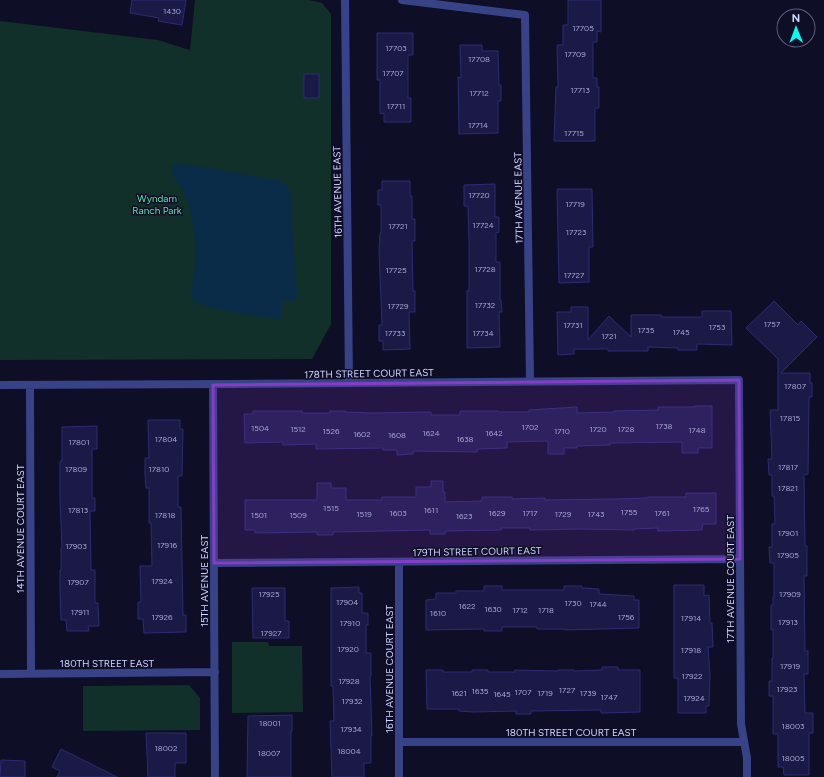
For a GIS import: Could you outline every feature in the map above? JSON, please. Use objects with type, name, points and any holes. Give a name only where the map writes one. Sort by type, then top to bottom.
[{"type":"street","name":"16TH AVENUE EAST","points":[[345,0],[349,383]]},
{"type":"street","name":"17TH AVENUE EAST","points":[[402,0],[526,15],[530,381]]},
{"type":"street","name":"178TH STREET COURT EAST","points":[[0,385],[739,380]]},
{"type":"street","name":"17TH AVENUE COURT EAST","points":[[739,380],[741,724],[747,758],[747,777]]},
{"type":"street","name":"15TH AVENUE EAST","points":[[213,384],[215,777]]},
{"type":"street","name":"14TH AVENUE COURT EAST","points":[[30,385],[31,673]]},
{"type":"street","name":"179TH STREET COURT EAST","points":[[214,563],[740,559]]},
{"type":"street","name":"16TH AVENUE COURT EAST","points":[[398,562],[399,777]]},
{"type":"street","name":"180TH STREET EAST","points":[[0,674],[215,672]]},
{"type":"street","name":"180TH STREET COURT EAST","points":[[399,742],[744,742]]},
{"type":"highlighted area","points":[[739,380],[740,559],[214,563],[213,385]]},
{"type":"green space","name":"Wyndam Ranch Park","points":[[195,0],[309,0],[322,3],[331,14],[331,324],[312,359],[0,360],[0,21],[158,40],[190,50]]},
{"type":"green space","points":[[232,642],[268,642],[269,646],[302,646],[303,712],[232,713]]},
{"type":"green space","points":[[189,685],[200,698],[200,730],[83,731],[83,686]]},
{"type":"water","points":[[176,164],[211,168],[280,181],[290,190],[297,297],[294,301],[284,300],[281,303],[281,316],[279,319],[217,309],[205,306],[196,302],[192,298],[195,268],[194,231],[188,201],[172,173],[172,166]]},
{"type":"building","points":[[132,0],[186,0],[182,25],[158,21],[159,18],[130,13]]},
{"type":"building","points":[[568,0],[601,0],[601,32],[597,31],[597,42],[593,42],[593,78],[597,78],[597,87],[599,87],[599,108],[595,108],[595,141],[554,141],[556,87],[558,87],[557,45],[563,45],[563,25],[568,25]]},
{"type":"building","points":[[377,33],[413,33],[413,55],[408,55],[408,98],[411,98],[411,122],[384,122],[384,113],[380,114],[380,80],[377,80]]},
{"type":"building","points":[[460,45],[482,45],[482,51],[498,51],[501,101],[498,101],[498,133],[459,134],[458,77],[461,78]]},
{"type":"building","points":[[304,74],[319,74],[319,98],[304,98]]},
{"type":"building","points":[[382,181],[410,181],[410,196],[412,196],[412,219],[415,219],[415,241],[412,241],[415,312],[409,312],[410,349],[383,350],[383,341],[379,341],[379,325],[382,325],[379,251],[381,233],[381,205],[378,205],[378,190],[382,190]]},
{"type":"building","points":[[495,184],[495,217],[499,217],[499,232],[496,233],[496,262],[500,262],[500,300],[502,312],[499,312],[500,347],[467,348],[469,241],[468,206],[464,206],[464,185]]},
{"type":"building","points":[[557,189],[592,189],[593,247],[589,247],[589,282],[559,283]]},
{"type":"building","points":[[774,301],[798,325],[801,321],[817,337],[781,373],[810,373],[810,383],[812,383],[812,397],[809,397],[808,474],[804,475],[805,546],[807,546],[807,576],[804,576],[805,651],[808,651],[808,674],[804,674],[805,713],[813,713],[813,733],[809,733],[809,775],[784,775],[783,767],[778,767],[778,734],[773,734],[773,696],[769,696],[769,681],[772,681],[773,658],[771,605],[773,605],[774,597],[774,563],[770,563],[769,547],[772,547],[772,524],[775,524],[774,496],[772,496],[772,475],[769,475],[768,459],[772,459],[770,410],[778,410],[778,359],[746,328]]},
{"type":"building","points":[[571,307],[588,307],[588,340],[609,316],[631,337],[631,315],[702,317],[702,311],[731,311],[732,345],[697,344],[697,350],[648,347],[648,351],[574,349],[574,354],[558,355],[557,312],[571,312]]},
{"type":"building","points":[[712,406],[712,448],[698,448],[698,453],[682,453],[682,442],[610,443],[610,445],[564,448],[564,454],[548,454],[548,441],[507,442],[507,448],[477,449],[477,452],[413,451],[413,454],[397,455],[397,450],[383,450],[383,448],[316,449],[316,444],[283,445],[283,442],[245,443],[244,414],[253,414],[253,411],[302,411],[302,413],[330,413],[330,411],[372,413],[431,412],[431,415],[460,415],[460,411],[529,412],[529,410],[577,407],[577,413],[658,410],[658,407]]},
{"type":"building","points":[[148,420],[180,420],[180,429],[183,429],[182,476],[178,476],[178,507],[181,507],[183,615],[186,615],[186,632],[144,633],[143,619],[138,619],[138,602],[141,602],[140,566],[152,566],[151,523],[149,523],[149,488],[146,488],[145,475],[145,458],[149,458]]},
{"type":"building","points":[[97,426],[97,449],[92,449],[92,498],[95,498],[95,511],[90,511],[91,570],[95,570],[95,603],[98,603],[99,626],[88,626],[89,631],[67,631],[66,620],[61,620],[60,590],[62,548],[60,461],[62,461],[62,427]]},
{"type":"building","points":[[431,481],[443,481],[445,502],[482,501],[482,497],[512,497],[512,499],[545,498],[545,500],[615,499],[686,497],[686,493],[716,493],[716,524],[703,524],[702,530],[658,531],[658,528],[634,530],[530,530],[530,528],[501,528],[501,530],[445,531],[445,534],[430,534],[430,530],[333,532],[333,535],[317,535],[317,532],[255,533],[255,530],[245,530],[245,500],[317,500],[317,483],[331,483],[331,488],[346,488],[346,500],[382,500],[382,497],[416,497],[416,487],[431,487]]},
{"type":"building","points":[[674,585],[704,585],[704,596],[709,595],[713,647],[708,647],[710,674],[709,706],[706,706],[706,713],[678,713],[678,678],[674,678]]},
{"type":"building","points":[[484,586],[502,586],[502,590],[564,590],[564,586],[582,586],[582,588],[599,589],[599,594],[634,596],[634,600],[639,600],[639,628],[565,630],[537,629],[537,627],[502,627],[502,631],[484,631],[484,629],[426,630],[426,600],[436,599],[436,593],[484,591]]},
{"type":"building","points":[[359,587],[359,593],[362,593],[362,613],[368,613],[368,625],[366,625],[366,653],[371,653],[371,763],[364,763],[364,777],[332,777],[330,721],[334,721],[333,686],[331,686],[331,588]]},
{"type":"building","points":[[252,588],[285,588],[285,621],[289,621],[289,638],[253,638]]},
{"type":"building","points":[[602,667],[618,667],[618,670],[640,670],[640,712],[601,713],[601,710],[531,711],[531,714],[516,714],[516,711],[473,712],[459,711],[459,709],[427,709],[426,670],[443,670],[443,672],[472,672],[472,670],[488,670],[488,672],[515,672],[515,670],[574,671],[602,670]]},
{"type":"building","points":[[292,715],[291,777],[247,777],[248,716]]},
{"type":"building","points":[[146,733],[186,733],[186,763],[175,763],[175,777],[148,777]]},
{"type":"building","points":[[61,749],[117,777],[57,777],[60,771],[52,767]]},
{"type":"building","points":[[1,760],[25,761],[25,777],[0,777]]}]
